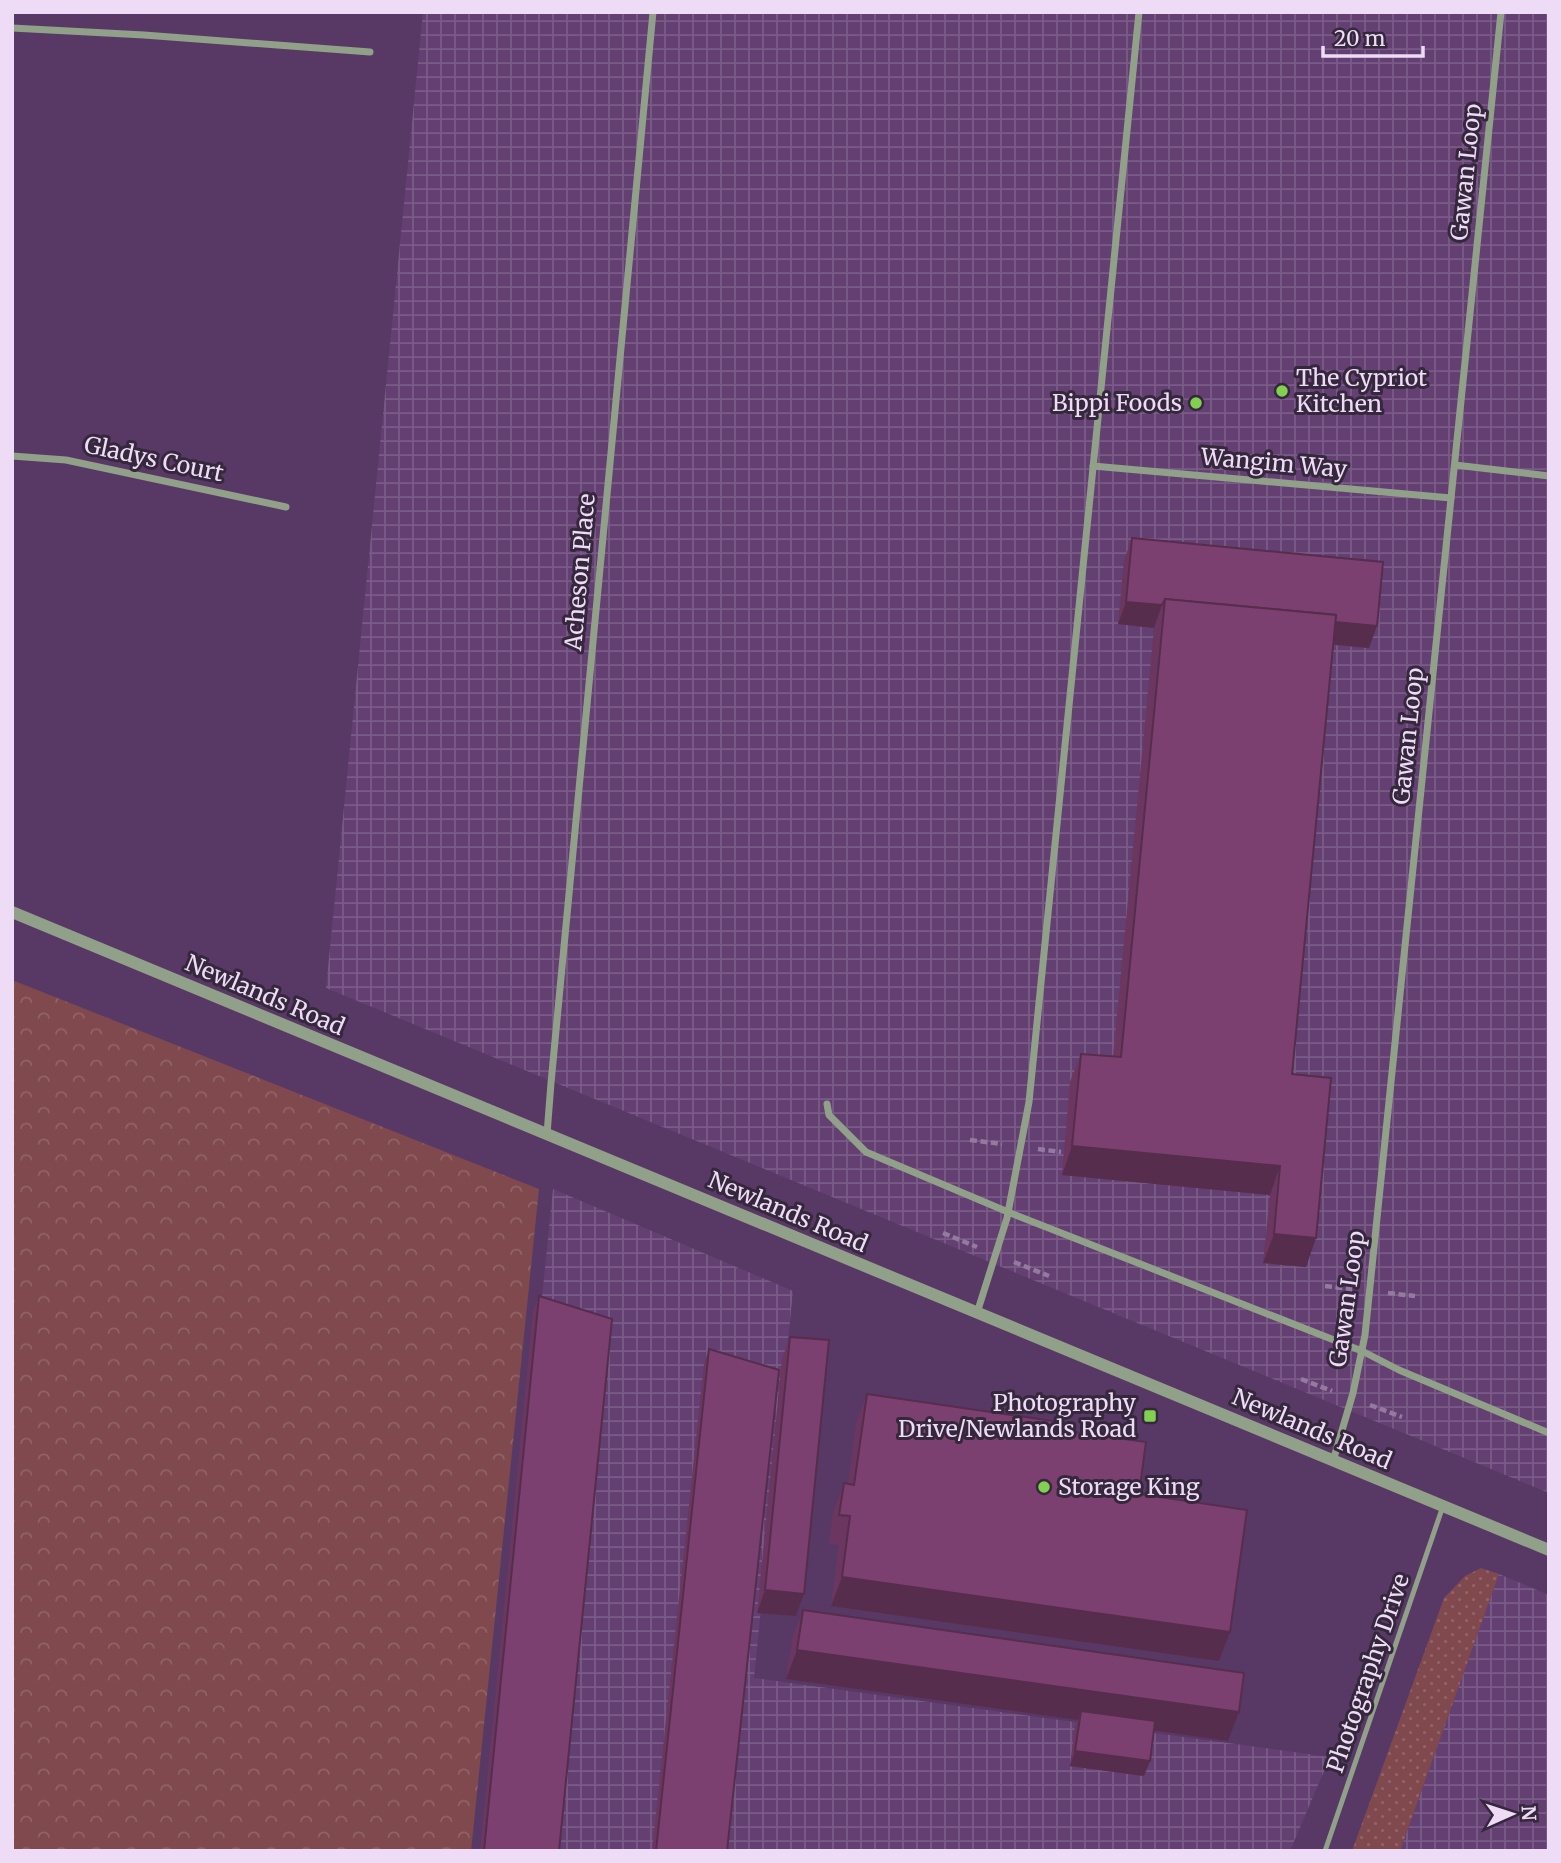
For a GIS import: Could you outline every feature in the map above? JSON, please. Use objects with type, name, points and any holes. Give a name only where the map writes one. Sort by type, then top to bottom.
[{"type":"street","name":"Acheson Place","points":[[547,1135],[653,12]]},
{"type":"street","points":[[977,1313],[1008,1212],[1029,1102],[1139,12]]},
{"type":"street","name":"Gawan Loop","points":[[1333,1461],[1352,1398],[1370,1291],[1502,12]]},
{"type":"street","points":[[12,27],[370,52]]},
{"type":"street","name":"Gladys Court","points":[[12,456],[66,460],[286,507]]},
{"type":"street","points":[[1455,465],[1549,476]]},
{"type":"street","name":"Wangim Way","points":[[1093,466],[1451,498]]},
{"type":"street","name":"Newlands Road","points":[[12,912],[1549,1550]]},
{"type":"street","points":[[827,1104],[829,1115],[866,1152],[1008,1212],[1362,1351],[1399,1370],[1549,1433]]},
{"type":"lane","name":"Photography Drive","points":[[1325,1851],[1443,1506]]},
{"type":"shaded area","points":[[423,12],[1549,12],[1549,1493],[326,988]]},
{"type":"shaded area","points":[[553,1189],[793,1291],[754,1678],[1330,1757],[1290,1851],[486,1851]]},
{"type":"shaded area","points":[[1499,1574],[1549,1595],[1549,1851],[1400,1851]]},
{"type":"green space","points":[[12,980],[539,1189],[471,1851],[12,1851]]},
{"type":"green space","points":[[1481,1568],[1499,1574],[1400,1851],[1352,1851],[1444,1598],[1465,1576]]},
{"type":"building","points":[[1132,538],[1383,562],[1377,626],[1335,622],[1336,615],[1165,599],[1162,605],[1126,602]]},
{"type":"building","points":[[1165,599],[1336,615],[1292,1074],[1331,1078],[1316,1238],[1274,1234],[1280,1166],[1072,1146],[1081,1054],[1121,1057]]},
{"type":"building","points":[[539,1296],[612,1319],[559,1851],[484,1851]]},
{"type":"building","points":[[790,1337],[829,1340],[804,1594],[765,1590]]},
{"type":"building","points":[[709,1349],[779,1370],[727,1851],[656,1851]]},
{"type":"building","points":[[867,1394],[1053,1421],[1052,1429],[1146,1442],[1139,1494],[1247,1510],[1230,1632],[842,1577],[850,1516],[839,1515],[844,1483],[854,1485]]},
{"type":"building","points":[[803,1610],[1244,1673],[1239,1712],[797,1650]]},
{"type":"building","points":[[1081,1711],[1155,1721],[1150,1761],[1075,1751]]},
{"type":"place","name":"The Cypriot Kitchen","points":[[1282,391]]},
{"type":"place","name":"Bippi Foods","points":[[1196,403]]},
{"type":"place","name":"Photography Drive/Newlands Road","points":[[1150,1416]]},
{"type":"place","name":"Storage King","points":[[1044,1487]]}]
